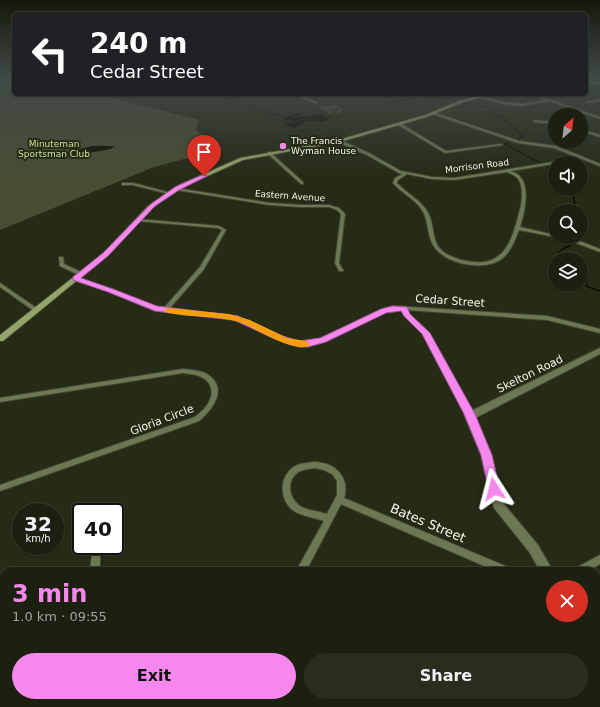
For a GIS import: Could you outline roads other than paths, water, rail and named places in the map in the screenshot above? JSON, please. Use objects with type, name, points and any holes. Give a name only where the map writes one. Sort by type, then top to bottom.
[{"type":"main road","points":[[0,339],[106,254],[153,205],[169,193],[236,161],[269,153],[339,141],[399,124],[437,111]]},
{"type":"street","points":[[580,111],[600,118]]},
{"type":"street","points":[[432,113],[519,142],[555,147],[600,165]]},
{"type":"street","points":[[534,121],[548,122]]},
{"type":"street","points":[[399,124],[446,152],[501,145]]},
{"type":"street","points":[[588,132],[599,135]]},
{"type":"street","name":"Morrison Road","points":[[339,141],[405,174],[449,179],[548,164]]},
{"type":"street","points":[[269,153],[302,184]]},
{"type":"street","points":[[405,174],[397,178],[395,183],[425,212],[428,217],[434,244],[447,256],[474,263],[498,260],[507,250],[517,228],[523,210],[522,182],[508,170]]},
{"type":"street","points":[[123,184],[134,184],[169,193]]},
{"type":"street","name":"Eastern Avenue","points":[[177,189],[270,204],[325,206],[338,209],[343,214],[338,263],[341,270]]},
{"type":"street","points":[[138,220],[223,228],[222,234],[202,268],[165,310]]},
{"type":"street","points":[[517,228],[548,235]]},
{"type":"street","points":[[583,244],[600,251]]},
{"type":"street","name":"Cedar Street","points":[[61,258],[62,265],[78,276],[148,307],[229,316],[247,322],[284,340],[302,344],[315,343],[332,337],[387,310],[404,308],[547,318],[600,331]]},
{"type":"street","points":[[0,285],[36,310]]},
{"type":"street","points":[[404,308],[406,315],[426,333],[470,415],[486,455],[498,505],[534,549],[545,567]]},
{"type":"street","name":"Skelton Road","points":[[470,415],[600,351]]},
{"type":"street","name":"Gloria Circle","points":[[0,400],[183,371],[202,374],[211,381],[216,390],[214,401],[211,406],[197,419],[0,488]]},
{"type":"street","points":[[304,567],[329,519],[339,499],[342,491],[341,483],[334,472],[327,468],[319,465],[306,465],[294,471],[286,486],[287,494],[294,505],[302,510],[329,519]]},
{"type":"street","name":"Bates Street","points":[[339,499],[498,567]]},
{"type":"street","points":[[95,567],[96,555]]},
{"type":"street","points":[[586,567],[600,559]]},
{"type":"waterway","points":[[264,111],[287,118]]},
{"type":"waterway","points":[[325,118],[332,116],[335,111]]},
{"type":"waterway","points":[[491,111],[494,115],[506,119],[505,120],[523,136],[518,140]]},
{"type":"waterway","points":[[513,141],[505,144],[542,164]]},
{"type":"waterway","points":[[573,196],[575,204]]},
{"type":"waterway","points":[[560,252],[572,244]]},
{"type":"waterway","points":[[588,287],[600,291]]},
{"type":"place","name":"The Francis Wyman House","points":[[283,146]]},
{"type":"park label","name":"Minuteman Sportsman Club","points":[[54,150]]}]
